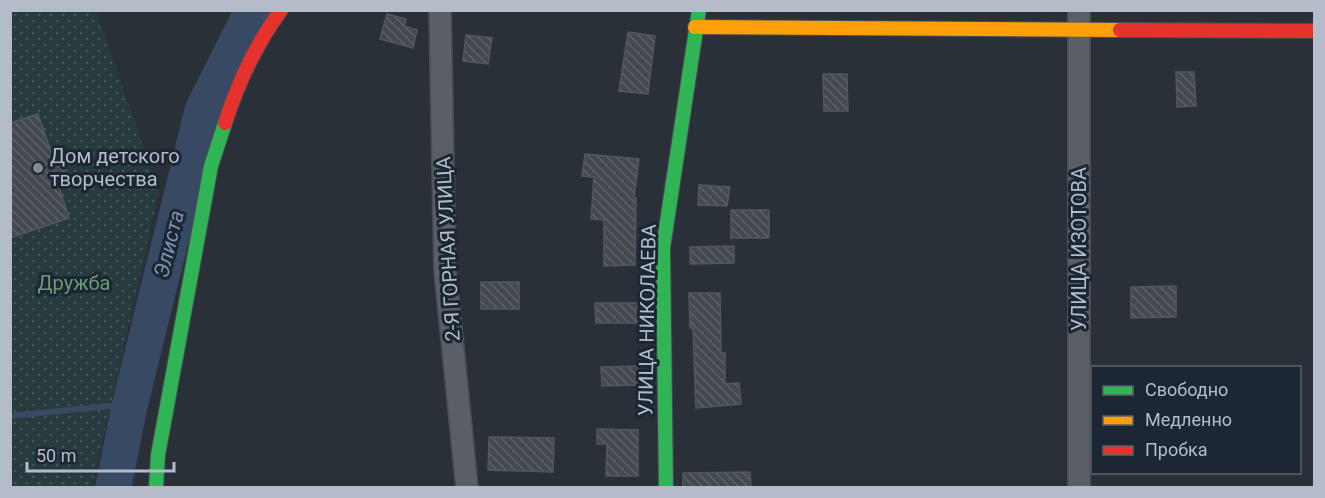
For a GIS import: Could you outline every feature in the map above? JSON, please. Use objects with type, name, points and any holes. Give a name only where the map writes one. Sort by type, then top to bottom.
[{"type":"street","points":[[156,488],[158,455],[211,166],[237,87],[270,25],[281,10]]},
{"type":"street","name":"2-Я ГОРНАЯ УЛИЦА","points":[[440,10],[445,270],[467,488]]},
{"type":"street","name":"УЛИЦА НИКОЛАЕВА","points":[[666,488],[663,248],[699,10]]},
{"type":"street","points":[[695,27],[1078,20],[1314,31]]},
{"type":"street","name":"УЛИЦА ИЗОТОВА","points":[[1078,20],[1079,488]]},
{"type":"green space","name":"Дружба","points":[[11,11],[96,11],[159,192],[92,487],[11,487],[10,238],[69,218],[58,184],[69,181],[52,155],[11,123]]},
{"type":"building","points":[[387,14],[406,19],[404,26],[417,30],[413,48],[380,39]]},
{"type":"building","points":[[628,32],[655,36],[648,94],[619,91]]},
{"type":"building","points":[[466,35],[492,38],[488,64],[463,61]]},
{"type":"building","points":[[1176,72],[1194,72],[1196,106],[1177,107]]},
{"type":"building","points":[[823,74],[847,74],[848,111],[824,111]]},
{"type":"building","name":"Дом детского творчества","points":[[38,114],[52,155],[60,152],[70,181],[58,184],[69,218],[10,238],[10,123]]},
{"type":"building","points":[[585,154],[639,159],[634,198],[636,198],[635,265],[604,266],[604,220],[591,219],[594,177],[582,176]]},
{"type":"building","points":[[699,185],[730,187],[727,206],[698,205]]},
{"type":"building","points":[[731,210],[769,210],[769,238],[731,238]]},
{"type":"building","points":[[734,246],[734,263],[690,264],[690,247]]},
{"type":"building","points":[[481,282],[519,282],[519,309],[481,309]]},
{"type":"building","points":[[1176,286],[1176,317],[1131,318],[1131,287]]},
{"type":"building","points":[[689,293],[720,293],[721,353],[725,353],[725,384],[739,383],[741,404],[696,408],[693,328],[690,328]]},
{"type":"building","points":[[595,303],[637,303],[637,323],[596,323]]},
{"type":"building","points":[[638,366],[639,385],[602,386],[601,367]]},
{"type":"building","points":[[597,429],[638,430],[638,476],[606,476],[607,444],[597,444]]},
{"type":"building","points":[[489,437],[554,438],[553,472],[488,470]]},
{"type":"building","points":[[750,472],[751,488],[683,488],[683,473]]},
{"type":"waterway","name":"Элиста","points":[[113,488],[130,404],[203,109],[253,10]]},
{"type":"waterway","points":[[10,416],[130,404]]},
{"type":"traffic: fast","points":[[666,488],[663,248],[699,10]]},
{"type":"traffic: fast","points":[[156,488],[158,455],[211,166],[225,123]]},
{"type":"traffic: slow","points":[[695,27],[1120,30]]},
{"type":"traffic: jam","points":[[225,123],[248,64],[281,10]]},
{"type":"traffic: jam","points":[[1120,30],[1314,31]]},
{"type":"place","name":"Дом детского творчества","points":[[38,168]]}]
